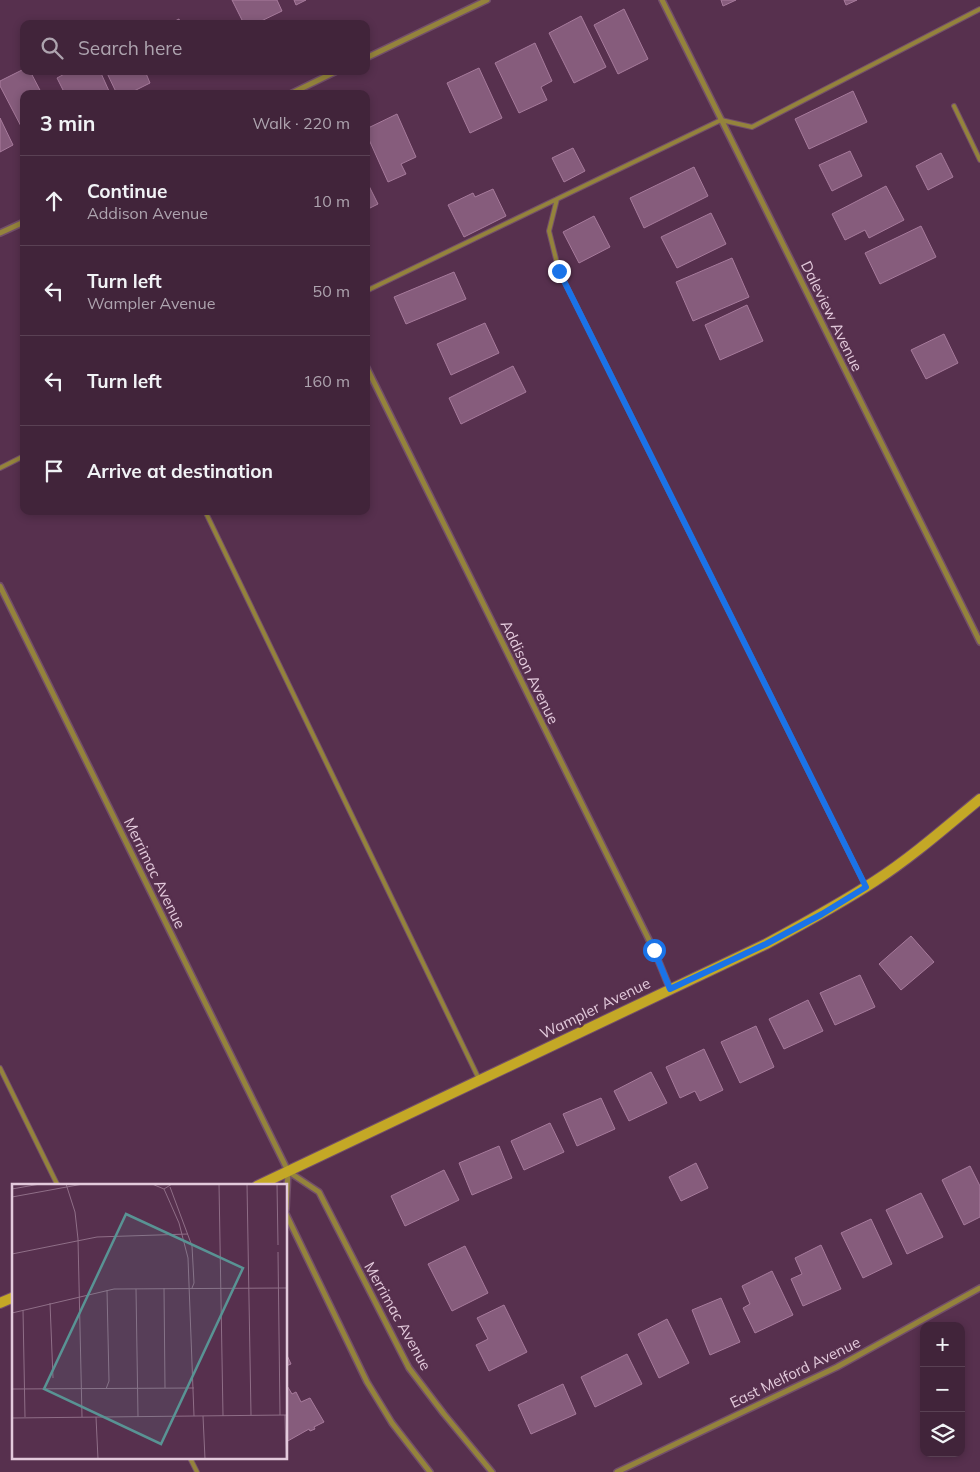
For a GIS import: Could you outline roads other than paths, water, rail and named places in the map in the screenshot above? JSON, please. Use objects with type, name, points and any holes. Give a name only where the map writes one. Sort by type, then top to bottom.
[{"type":"street","points":[[370,56],[487,0]]},
{"type":"street","name":"Daleview Avenue","points":[[662,0],[980,642]]},
{"type":"street","points":[[298,90],[329,75]]},
{"type":"street","points":[[0,233],[20,224]]},
{"type":"street","name":"Addison Avenue","points":[[370,374],[654,950],[670,989]]},
{"type":"street","name":"Merrimac Avenue","points":[[0,586],[288,1172],[287,1184]]},
{"type":"street","name":"Wampler Avenue","points":[[261,1184],[766,944],[822,914],[866,887],[931,839],[980,799]]},
{"type":"street","name":"Merrimac Avenue","points":[[288,1172],[318,1192],[409,1368],[492,1472]]},
{"type":"street","points":[[288,1218],[367,1382],[392,1423],[430,1472]]},
{"type":"street","name":"East Melford Avenue","points":[[617,1472],[837,1367],[980,1288]]},
{"type":"street","points":[[0,1304],[12,1298]]},
{"type":"lane","points":[[370,289],[721,120],[752,127],[980,9]]},
{"type":"lane","points":[[954,106],[980,160]]},
{"type":"lane","points":[[557,198],[549,231],[559,271],[866,887]]},
{"type":"lane","points":[[0,468],[20,458]]},
{"type":"lane","points":[[207,515],[480,1080]]},
{"type":"lane","points":[[0,1068],[57,1184]]},
{"type":"lane","points":[[191,1460],[196,1472]]}]
